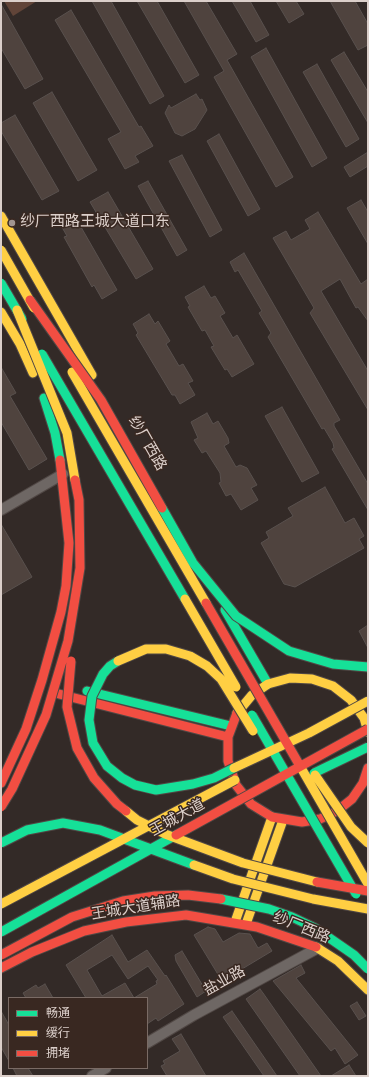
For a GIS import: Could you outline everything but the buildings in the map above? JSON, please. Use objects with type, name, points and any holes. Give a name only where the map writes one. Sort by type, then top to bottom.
[{"type":"main road","name":"纱厂西路","points":[[1,216],[268,684]]},
{"type":"main road","points":[[1,250],[368,884]]},
{"type":"main road","points":[[1,283],[368,915]]},
{"type":"main road","points":[[30,300],[101,400],[193,563],[236,616],[289,651],[333,664],[368,667]]},
{"type":"main road","points":[[17,310],[67,433],[79,500],[80,568],[66,707],[77,748],[94,778],[117,804],[137,820],[165,834],[243,863],[330,885],[368,891]]},
{"type":"main road","points":[[1,312],[20,344],[46,404],[63,474],[67,513],[68,561],[61,612],[40,685],[26,729],[1,783]]},
{"type":"main road","points":[[1,807],[12,789],[46,715],[68,641],[80,568]]},
{"type":"main road","points":[[204,601],[315,775],[351,827],[368,843]]},
{"type":"main road","points":[[341,868],[253,731],[220,679],[207,666],[190,656],[166,649],[146,649],[121,659],[110,666],[103,674],[92,696],[89,720],[93,743],[97,752],[107,766],[122,778],[135,785],[156,790],[193,784],[214,778],[309,732],[368,701]]},
{"type":"main road","points":[[368,731],[364,718],[351,700],[334,686],[312,679],[290,678],[268,684],[248,699],[239,709],[231,726],[228,737],[228,761],[236,785],[251,804],[272,817],[283,820],[302,822],[320,819],[338,811],[366,784],[368,768]]},
{"type":"main road","points":[[40,685],[231,726]]},
{"type":"main road","points":[[40,685],[228,737]]},
{"type":"main road","points":[[351,700],[368,691]]},
{"type":"main road","points":[[269,762],[368,707]]},
{"type":"main road","name":"王城大道","points":[[1,932],[368,731]]},
{"type":"main road","points":[[286,787],[368,746]]},
{"type":"main road","name":"王城大道","points":[[1,904],[240,777]]},
{"type":"main road","points":[[200,823],[266,796]]},
{"type":"main road","points":[[235,922],[272,817]]},
{"type":"main road","points":[[246,924],[283,820]]},
{"type":"main road","points":[[1,843],[8,838],[27,830],[48,825],[63,823],[82,826],[100,830],[233,879],[313,899],[368,909]]},
{"type":"main road","points":[[1,955],[72,917],[123,900],[155,896],[188,895],[222,899],[269,909],[292,917],[315,928],[354,955],[368,969]]},
{"type":"main road","name":"王城大道辅路","points":[[1,968],[32,952],[84,932],[126,922],[186,914],[235,922]]},
{"type":"main road","name":"纱厂西路","points":[[235,922],[246,924],[318,948],[338,961],[368,990]]},
{"type":"street","points":[[1,510],[63,474]]},
{"type":"street","name":"盐业路","points":[[148,1042],[318,948]]},
{"type":"street","points":[[92,1076],[104,1069]]},
{"type":"shaded area","points":[[4,1],[37,1],[13,16]]},
{"type":"traffic: fast","points":[[1,283],[22,319]]},
{"type":"traffic: fast","points":[[42,354],[185,599]]},
{"type":"traffic: fast","points":[[44,398],[55,433],[60,460]]},
{"type":"traffic: fast","points":[[162,508],[193,563],[236,616],[289,651],[333,664],[368,667]]},
{"type":"traffic: fast","points":[[225,610],[268,684]]},
{"type":"traffic: fast","points":[[118,661],[110,666],[103,674],[92,696],[89,720],[93,743],[107,766],[122,778],[135,785],[156,790],[193,784],[214,778],[234,768]]},
{"type":"traffic: fast","points":[[87,691],[231,726]]},
{"type":"traffic: fast","points":[[252,715],[356,894]]},
{"type":"traffic: fast","points":[[314,773],[368,747]]},
{"type":"traffic: fast","points":[[1,843],[27,830],[63,823],[100,830],[194,865]]},
{"type":"traffic: fast","points":[[1,932],[176,835]]},
{"type":"traffic: fast","points":[[221,899],[269,909],[292,917],[315,928],[354,955],[368,969]]},
{"type":"traffic: slow","points":[[1,216],[92,375]]},
{"type":"traffic: slow","points":[[1,250],[34,308]]},
{"type":"traffic: slow","points":[[17,310],[67,433],[75,480]]},
{"type":"traffic: slow","points":[[1,312],[20,344],[33,373]]},
{"type":"traffic: slow","points":[[72,372],[206,603]]},
{"type":"traffic: slow","points":[[185,599],[236,687]]},
{"type":"traffic: slow","points":[[118,661],[146,649],[166,649],[190,656],[207,666],[221,679],[253,731]]},
{"type":"traffic: slow","points":[[237,713],[252,695],[268,684],[290,678],[312,679],[333,686],[351,700],[364,718],[368,732]]},
{"type":"traffic: slow","points":[[234,768],[309,733],[368,701]]},
{"type":"traffic: slow","points":[[300,766],[368,884]]},
{"type":"traffic: slow","points":[[315,775],[351,827],[368,843]]},
{"type":"traffic: slow","points":[[1,904],[235,780]]},
{"type":"traffic: slow","points":[[126,811],[137,820],[165,834],[243,863],[317,882]]},
{"type":"traffic: slow","points":[[235,922],[272,817]]},
{"type":"traffic: slow","points":[[246,924],[283,820]]},
{"type":"traffic: slow","points":[[194,865],[233,879],[313,899],[368,909]]},
{"type":"traffic: slow","points":[[316,947],[338,961],[368,990]]},
{"type":"traffic: jam","points":[[30,300],[101,400],[162,508]]},
{"type":"traffic: jam","points":[[1,783],[26,729],[42,680],[61,612],[66,586],[69,543],[60,460]]},
{"type":"traffic: jam","points":[[1,807],[12,789],[46,715],[68,641],[80,568],[79,500],[75,480]]},
{"type":"traffic: jam","points":[[206,603],[300,766]]},
{"type":"traffic: jam","points":[[71,661],[67,707],[77,748],[94,778],[117,804],[126,811]]},
{"type":"traffic: jam","points":[[59,694],[228,737]]},
{"type":"traffic: jam","points":[[237,713],[228,737],[228,761],[236,785],[251,804],[272,817],[302,822],[320,819],[337,811],[352,799],[363,783],[368,768]]},
{"type":"traffic: jam","points":[[176,835],[368,729]]},
{"type":"traffic: jam","points":[[317,882],[368,891]]},
{"type":"traffic: jam","points":[[1,955],[72,917],[123,901],[155,896],[188,895],[221,899]]},
{"type":"traffic: jam","points":[[1,968],[32,952],[84,931],[126,922],[186,915],[257,927],[316,947]]},
{"type":"place","name":"纱厂西路王城大道口东","points":[[12,223]]}]
